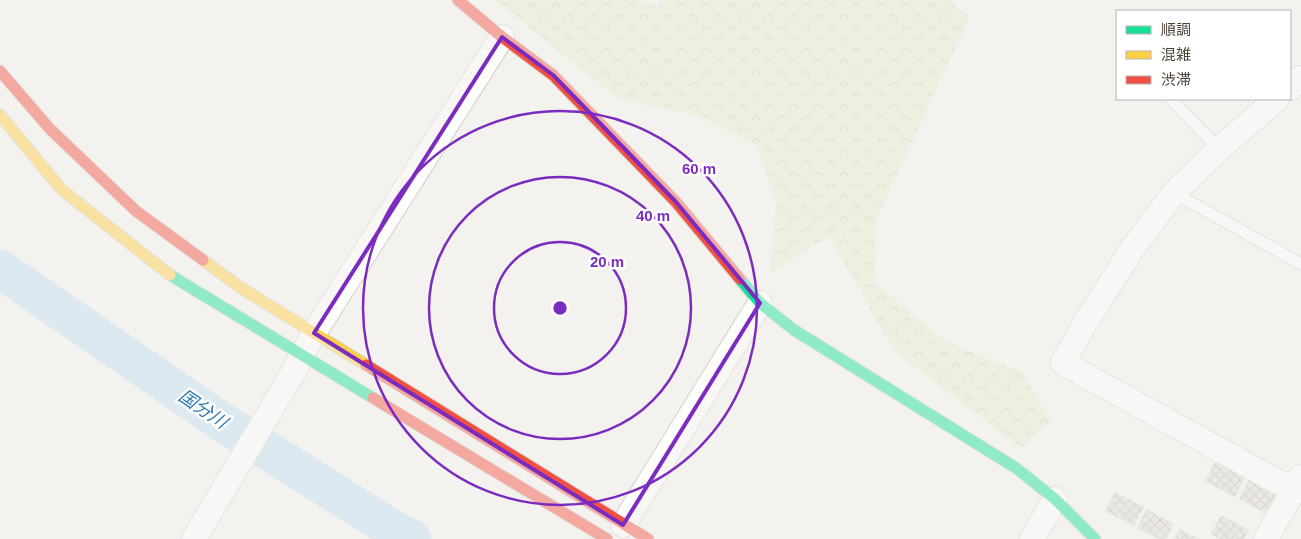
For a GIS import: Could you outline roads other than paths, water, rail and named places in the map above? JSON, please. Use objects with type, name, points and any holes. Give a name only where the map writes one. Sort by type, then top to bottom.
[{"type":"street","points":[[458,0],[502,37],[553,75],[676,202],[760,302],[794,330],[1016,468],[1055,499],[1095,539]]},
{"type":"street","points":[[194,539],[314,334],[502,37]]},
{"type":"street","points":[[0,71],[50,129],[136,211],[241,288],[615,532]]},
{"type":"street","points":[[1291,87],[1301,78]]},
{"type":"street","points":[[1266,539],[1299,486],[1278,482],[1063,363],[1087,320],[1133,248],[1174,193],[1219,149],[1276,100]]},
{"type":"street","points":[[0,115],[62,190],[170,275],[296,366],[615,532],[648,539]]},
{"type":"street","points":[[615,532],[760,302]]},
{"type":"street","points":[[1032,539],[1055,499]]},
{"type":"lane","points":[[1172,100],[1219,149]]},
{"type":"lane","points":[[1174,193],[1301,264]]},
{"type":"waterway","name":"国分川","points":[[0,269],[222,422],[397,532],[412,539]]},
{"type":"waterway","points":[[392,539],[397,532]]}]
